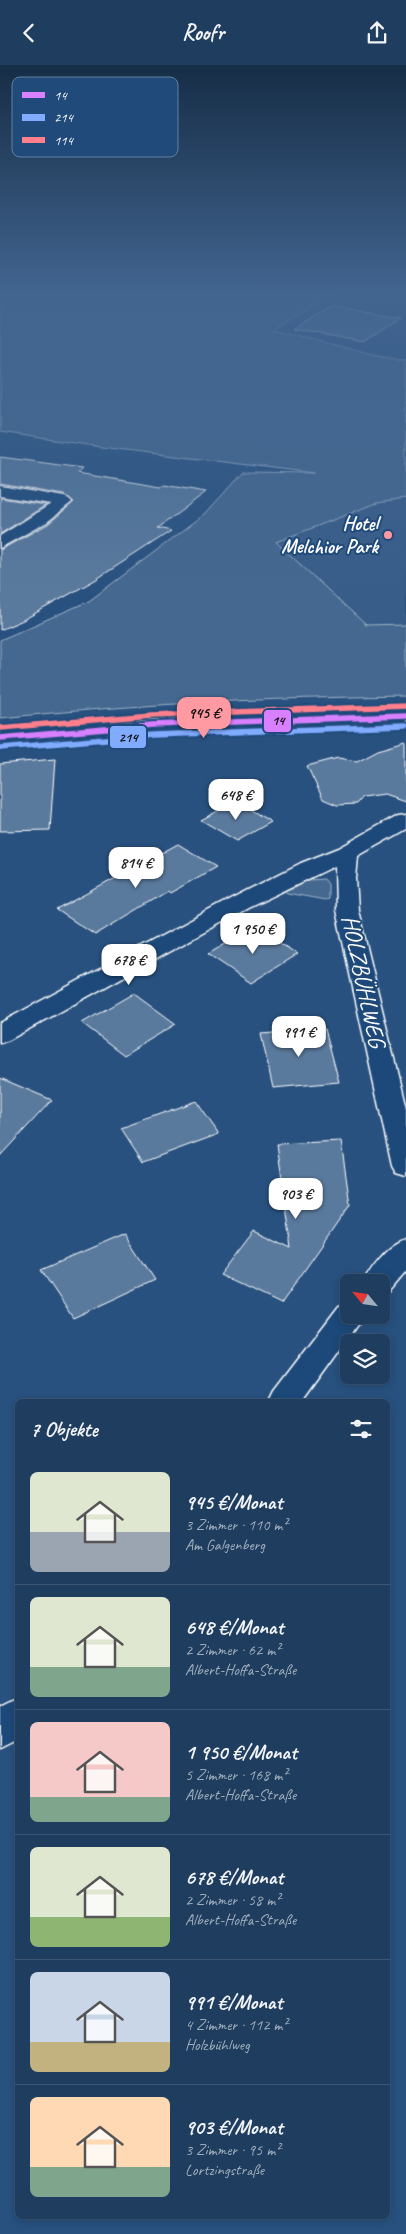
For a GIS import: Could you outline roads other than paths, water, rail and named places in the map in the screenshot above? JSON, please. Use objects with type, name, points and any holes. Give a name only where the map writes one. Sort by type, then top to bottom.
[{"type":"street","points":[[0,491],[64,502],[41,519],[0,543]]},
{"type":"street","points":[[0,738],[57,731],[166,724],[406,716]]},
{"type":"street","points":[[0,1034],[248,899],[309,868],[347,853],[406,820]]},
{"type":"street","name":"HOLZBÜHLWEG","points":[[347,853],[345,879],[347,910],[406,1166]]},
{"type":"street","points":[[386,1274],[406,1250]]},
{"type":"street","points":[[287,1399],[343,1324]]},
{"type":"street","points":[[0,1731],[15,1718]]},
{"type":"place","name":"Hotel Melchior Park","points":[[388,535]]}]
